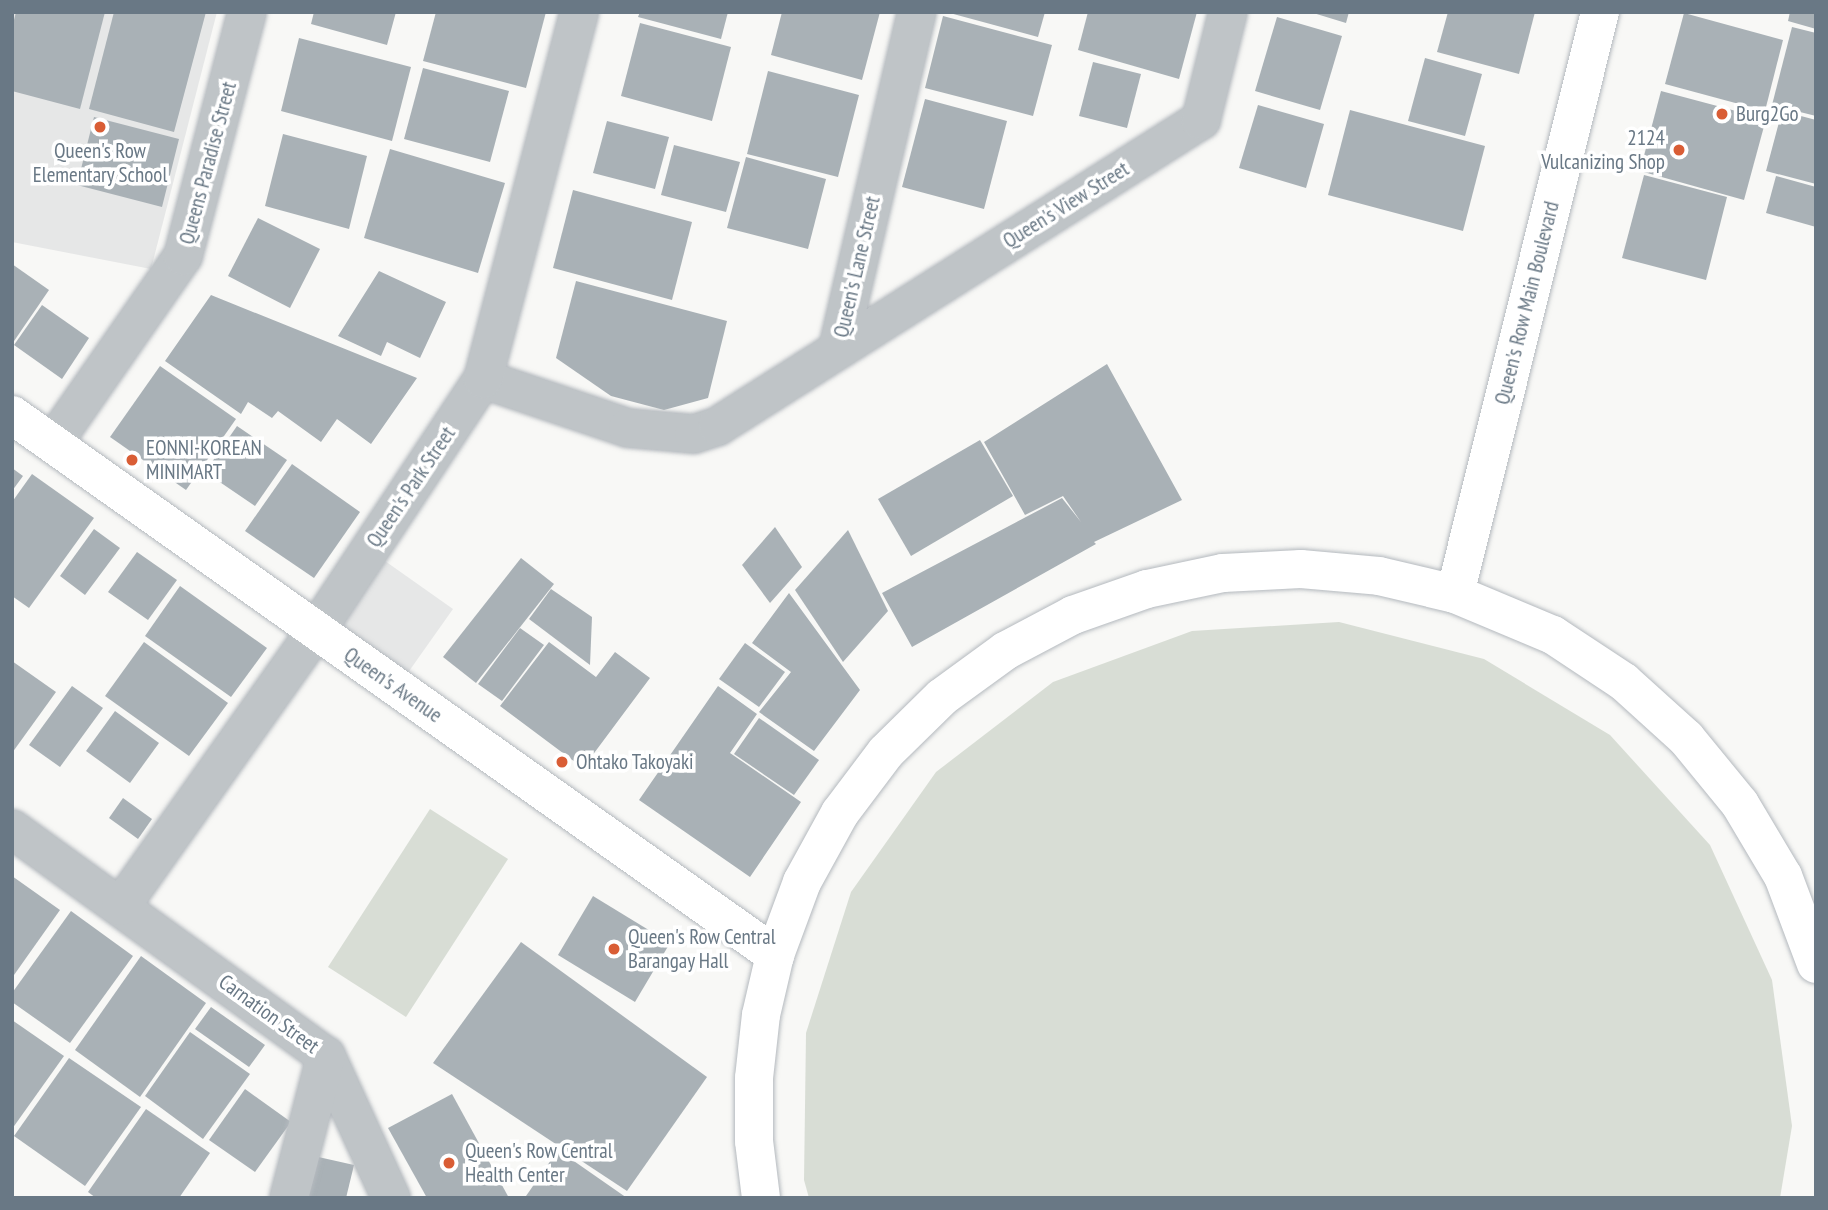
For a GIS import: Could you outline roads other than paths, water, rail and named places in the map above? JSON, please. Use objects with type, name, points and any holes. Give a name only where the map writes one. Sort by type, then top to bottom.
[{"type":"street","name":"Queens Paradise Street","points":[[53,443],[183,256],[247,12]]},
{"type":"street","name":"Queen's Park Street","points":[[121,906],[316,631],[483,379],[579,12]]},
{"type":"street","name":"Queen's Lane Street","points":[[483,379],[628,428],[694,434],[718,426],[838,348],[917,12]]},
{"type":"street","name":"Queen's View Street","points":[[838,348],[1201,120],[1228,12]]},
{"type":"street","name":"Queen's Row Main Boulevard","points":[[1455,594],[1600,12]]},
{"type":"street","name":"Queen's Avenue","points":[[12,415],[775,955]]},
{"type":"street","points":[[761,1198],[754,1141],[754,1078],[761,1015],[775,955],[802,882],[840,813],[886,752],[942,697],[1005,651],[1073,615],[1147,589],[1223,573],[1301,569],[1366,575],[1455,594],[1553,635],[1624,682],[1686,738],[1740,804],[1783,876],[1816,964]]},
{"type":"street","name":"Carnation Street","points":[[12,829],[326,1056],[391,1198]]},
{"type":"street","points":[[289,1198],[326,1056]]},
{"type":"place","name":"Burg2Go","points":[[1722,114]]},
{"type":"place","name":"Queen's Row Elementary School","points":[[100,127]]},
{"type":"place","name":"2124 Vulcanizing Shop","points":[[1679,150]]},
{"type":"place","name":"EONNI-KOREAN MINIMART","points":[[132,460]]},
{"type":"place","name":"Ohtako Takoyaki","points":[[562,762]]},
{"type":"place","name":"Queen's Row Central Barangay Hall","points":[[614,949]]},
{"type":"place","name":"Queen's Row Central Health Center","points":[[449,1163]]}]
